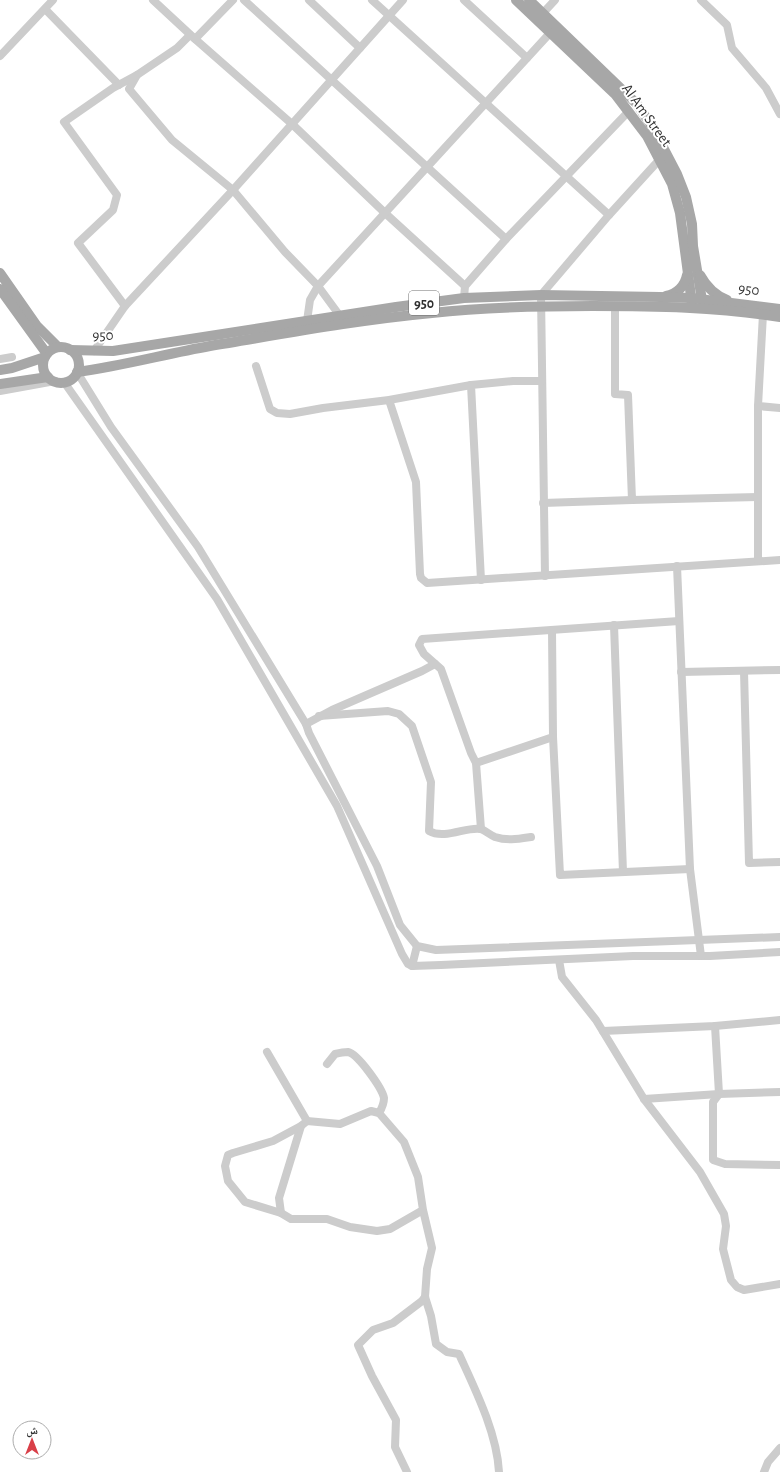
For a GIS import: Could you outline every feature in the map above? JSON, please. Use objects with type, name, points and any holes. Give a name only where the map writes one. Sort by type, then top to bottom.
[{"type":"main road","name":"Al Am Street","points":[[516,0],[615,94],[647,136],[672,184],[680,213],[692,303]]},
{"type":"main road","name":"Al Am Street","points":[[529,0],[637,104],[653,128],[677,174],[686,197],[692,224],[696,262],[703,304]]},
{"type":"main road","points":[[696,262],[700,275],[708,287],[719,297],[732,302]]},
{"type":"main road","points":[[660,297],[668,296],[676,292],[682,286],[686,279],[687,270]]},
{"type":"main road","points":[[0,273],[37,326],[58,347],[74,352],[78,360],[77,372],[72,379],[0,384]]},
{"type":"main road","points":[[0,288],[46,355],[43,366],[56,380]]},
{"type":"main road","name":"950","points":[[70,350],[113,351],[307,321],[340,320],[437,312],[541,301],[660,297],[780,317]]},
{"type":"main road","name":"950","points":[[77,372],[340,320],[396,307],[464,298],[614,306],[692,303]]},
{"type":"main road","name":"950","points":[[703,304],[732,302],[780,309]]},
{"type":"main road","points":[[0,370],[12,368],[46,355],[54,348],[58,347]]},
{"type":"street","points":[[0,56],[53,0]]},
{"type":"street","points":[[153,0],[292,124],[385,213],[465,286]]},
{"type":"street","points":[[126,306],[78,243],[113,210],[118,195],[64,122],[193,37],[233,0]]},
{"type":"street","points":[[244,0],[506,239]]},
{"type":"street","points":[[309,0],[360,48]]},
{"type":"street","points":[[372,0],[609,215]]},
{"type":"street","points":[[94,351],[126,306],[233,190],[402,0]]},
{"type":"street","points":[[464,0],[527,58]]},
{"type":"street","points":[[542,13],[555,0]]},
{"type":"street","points":[[701,0],[727,25],[732,48],[766,88],[780,114]]},
{"type":"street","points":[[45,9],[118,85]]},
{"type":"street","points":[[307,321],[310,300],[318,286],[550,33]]},
{"type":"street","points":[[137,75],[128,89],[172,140],[233,190],[285,252],[318,286],[340,320]]},
{"type":"street","points":[[464,298],[465,286],[506,239],[629,111]]},
{"type":"street","points":[[544,576],[541,301],[609,215],[660,159]]},
{"type":"street","points":[[614,306],[615,394],[628,395],[632,500]]},
{"type":"street","points":[[758,561],[758,406],[763,314]]},
{"type":"street","points":[[0,359],[12,357]]},
{"type":"street","points":[[256,366],[270,409],[277,413],[290,414],[323,408],[389,400],[471,385],[513,381],[542,381]]},
{"type":"street","points":[[77,372],[111,427],[198,547],[306,724],[309,733],[377,866],[400,925],[417,946],[436,950],[780,937]]},
{"type":"street","points":[[0,391],[56,380],[217,599],[337,806],[402,954],[408,964],[412,966],[633,956],[701,956],[780,952]]},
{"type":"street","points":[[471,385],[481,580]]},
{"type":"street","points":[[389,400],[416,482],[421,578],[427,583],[780,560]]},
{"type":"street","points":[[758,406],[780,408]]},
{"type":"street","points":[[544,503],[758,497]]},
{"type":"street","points":[[677,566],[690,869],[701,956]]},
{"type":"street","points":[[481,829],[476,763],[470,753],[442,669],[424,654],[419,645],[422,639],[679,621]]},
{"type":"street","points":[[614,625],[623,872]]},
{"type":"street","points":[[552,630],[553,737],[560,875],[690,869]]},
{"type":"street","points":[[306,724],[319,716],[435,664]]},
{"type":"street","points":[[681,672],[780,670]]},
{"type":"street","points":[[744,671],[749,863],[780,862]]},
{"type":"street","points":[[319,716],[388,711],[399,714],[412,726],[431,782],[429,831],[432,833],[447,834],[481,829],[493,836],[509,840],[531,837]]},
{"type":"street","points":[[298,739],[309,733]]},
{"type":"street","points":[[476,763],[553,737]]},
{"type":"street","points":[[633,942],[633,956]]},
{"type":"street","points":[[412,966],[417,946]]},
{"type":"street","points":[[517,947],[518,962]]},
{"type":"street","points":[[559,960],[562,977],[596,1020],[644,1099],[700,1172],[724,1214],[726,1226],[723,1249],[731,1280],[737,1287],[744,1290],[780,1284]]},
{"type":"street","points":[[603,1031],[715,1026],[780,1020]]},
{"type":"street","points":[[715,1026],[719,1094],[713,1102],[713,1160],[725,1164],[780,1165]]},
{"type":"street","points":[[267,1052],[304,1124],[279,1198],[281,1213]]},
{"type":"street","points":[[327,1064],[335,1054],[348,1052],[357,1057],[379,1087],[384,1098],[383,1106],[379,1113]]},
{"type":"street","points":[[644,1099],[780,1092]]},
{"type":"street","points":[[423,1210],[390,1229],[377,1231],[350,1227],[327,1219],[291,1219],[281,1213],[245,1202],[228,1181],[225,1166],[228,1155],[233,1152],[273,1141],[304,1124],[340,1124],[371,1112],[379,1113],[404,1142],[418,1177],[423,1210],[432,1248],[427,1269],[425,1297],[431,1316],[436,1344],[446,1352],[459,1354],[478,1395],[494,1445],[498,1460],[499,1472]]},
{"type":"street","points":[[406,1472],[395,1447],[396,1420],[372,1376],[358,1345],[373,1330],[393,1323],[422,1301],[425,1297]]},
{"type":"street","points":[[764,1472],[768,1462],[780,1448]]}]
